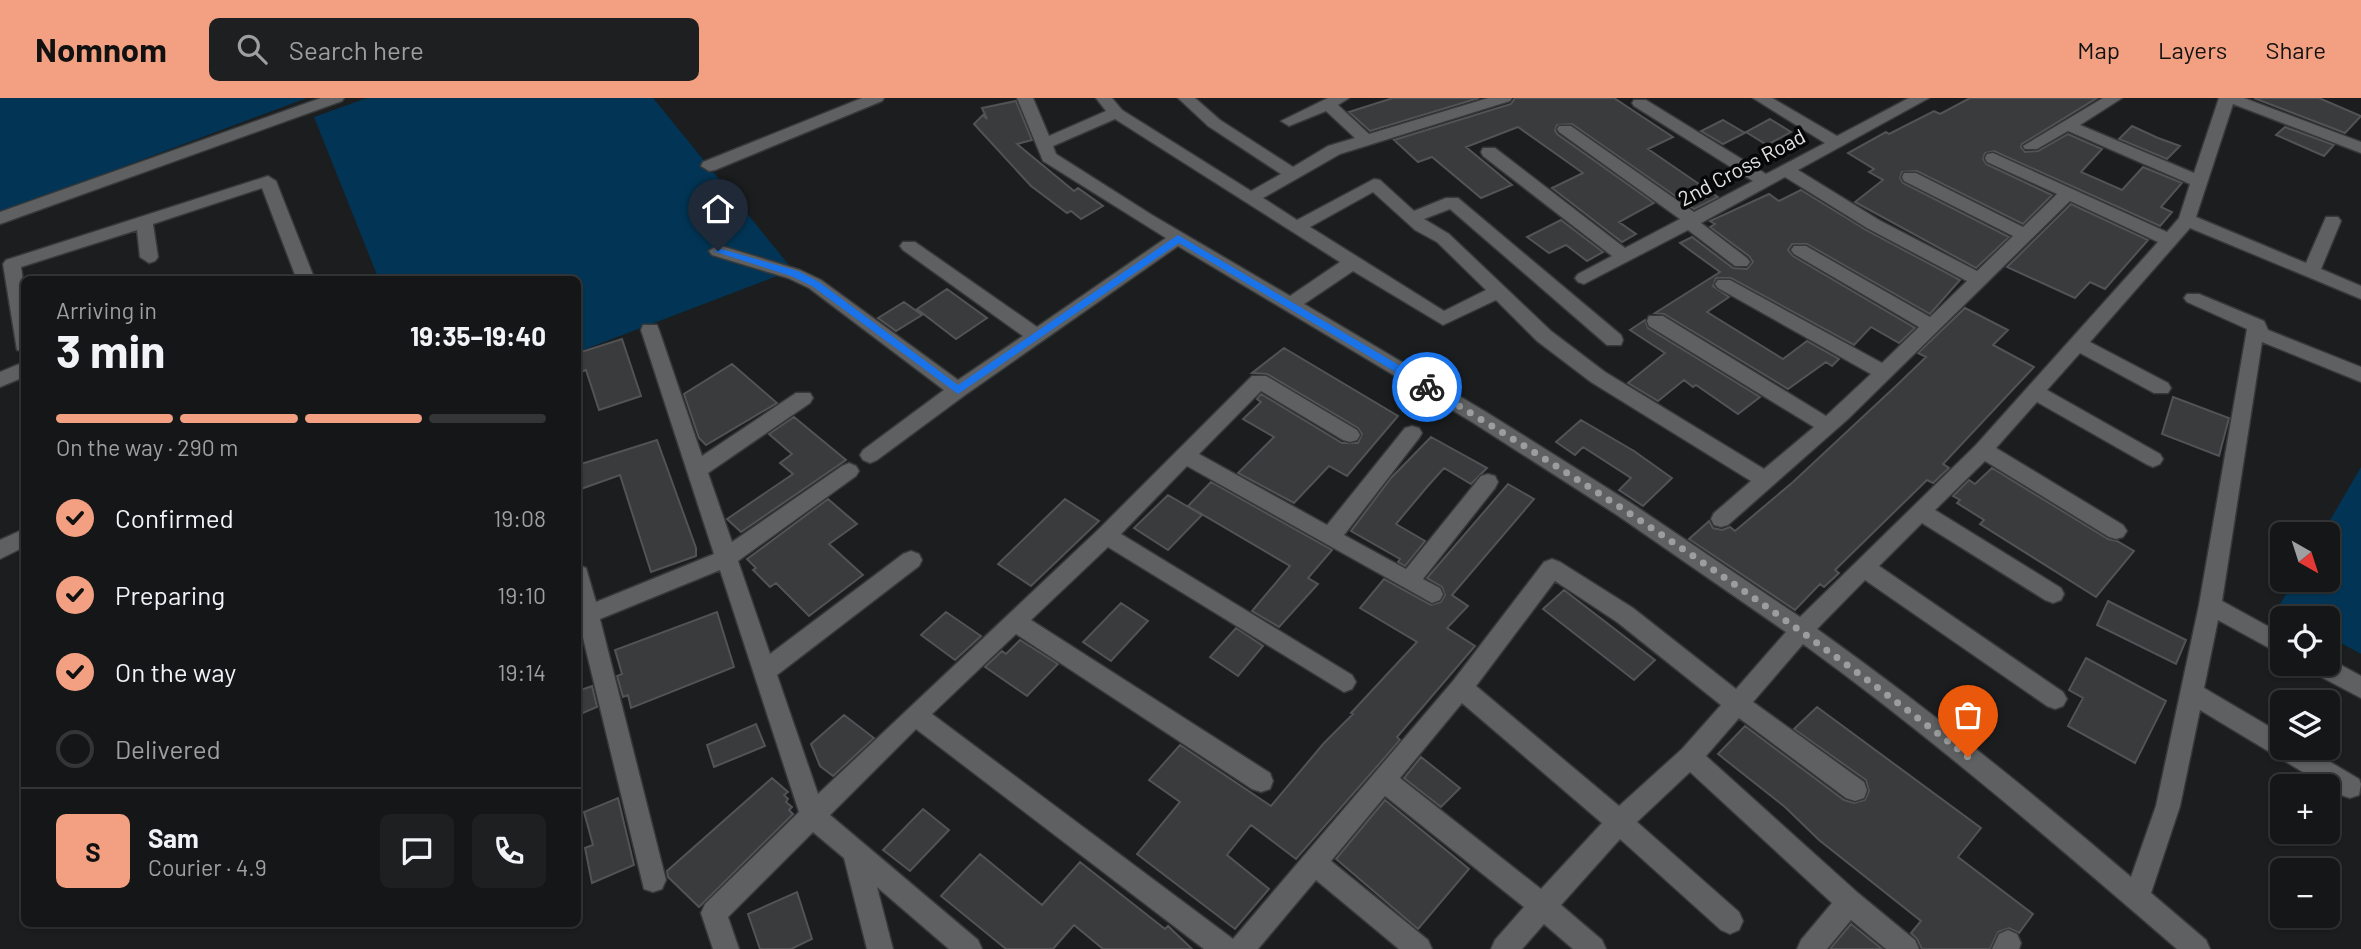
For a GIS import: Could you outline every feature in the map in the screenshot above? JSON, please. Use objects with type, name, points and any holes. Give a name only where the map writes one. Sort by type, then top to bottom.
[{"type":"street","points":[[0,218],[336,98]]},
{"type":"street","points":[[709,166],[876,98]]},
{"type":"street","points":[[1025,98],[1049,157],[1178,238],[1479,417],[1612,502],[1801,630],[1869,679],[2026,804],[2197,949]]},
{"type":"street","points":[[1104,98],[1116,113],[1443,319],[1497,292]]},
{"type":"street","points":[[1186,98],[1214,123],[1292,174]]},
{"type":"street","points":[[1253,197],[1334,150],[1504,98]]},
{"type":"street","points":[[1761,98],[1837,143]]},
{"type":"street","points":[[2031,146],[2114,98]]},
{"type":"street","points":[[1504,949],[1619,822],[1690,757],[1801,630],[1983,450],[2187,220],[2229,98],[2361,148]]},
{"type":"street","name":"2nd Cross Road","points":[[1584,278],[1787,171],[1908,100]]},
{"type":"street","points":[[1289,121],[1325,102],[1367,141]]},
{"type":"street","points":[[1640,103],[1766,181]]},
{"type":"street","points":[[1044,144],[1116,113]]},
{"type":"street","points":[[2067,125],[2200,182]]},
{"type":"street","points":[[1565,129],[1691,221],[1741,262]]},
{"type":"street","points":[[1489,152],[1625,257]]},
{"type":"street","points":[[1993,158],[2169,240]]},
{"type":"street","points":[[1787,171],[1873,223],[1980,280]]},
{"type":"street","points":[[1910,177],[2025,234]]},
{"type":"street","points":[[21,325],[12,264],[268,181],[304,276]]},
{"type":"street","points":[[1299,226],[1374,184],[1412,218],[1443,239],[1544,336],[1598,377],[1765,480]]},
{"type":"street","points":[[1721,519],[1828,426],[2067,194]]},
{"type":"street","points":[[1412,218],[1452,202],[1614,340]]},
{"type":"street","points":[[144,220],[149,257]]},
{"type":"street","points":[[2187,220],[2361,293]]},
{"type":"street","points":[[2311,272],[2332,221]]},
{"type":"street","points":[[870,455],[958,390],[1178,238]]},
{"type":"street","points":[[909,246],[1037,336]]},
{"type":"street","points":[[1800,250],[1932,326]]},
{"type":"street","points":[[718,251],[794,274],[815,284],[958,390]]},
{"type":"street","points":[[1290,305],[1352,263]]},
{"type":"street","points":[[1724,284],[1883,372]]},
{"type":"street","points":[[2193,298],[2257,326],[2259,330]]},
{"type":"street","points":[[1656,321],[1828,426]]},
{"type":"street","points":[[650,330],[813,816],[970,949]]},
{"type":"street","points":[[2137,897],[2168,806],[2192,693],[2210,605],[2255,332],[2361,375]]},
{"type":"street","points":[[2076,343],[2161,388]]},
{"type":"street","points":[[0,380],[21,370]]},
{"type":"street","points":[[726,949],[714,913],[915,715],[1106,535],[1259,381],[1350,435]]},
{"type":"street","points":[[2034,392],[2154,459]]},
{"type":"street","points":[[697,470],[803,398]]},
{"type":"street","points":[[1330,537],[1412,433]]},
{"type":"street","points":[[1983,450],[2116,531]]},
{"type":"street","points":[[1185,456],[1432,594]]},
{"type":"street","points":[[589,614],[726,558],[849,471]]},
{"type":"street","points":[[1409,581],[1488,481]]},
{"type":"street","points":[[1920,511],[2053,594]]},
{"type":"street","points":[[1106,535],[1344,682]]},
{"type":"street","points":[[0,550],[21,539]]},
{"type":"street","points":[[764,671],[911,560]]},
{"type":"street","points":[[1241,949],[1461,688],[1552,568],[1625,615],[1736,703],[1855,790]]},
{"type":"street","points":[[1865,568],[2055,699]]},
{"type":"street","points":[[581,585],[653,880]]},
{"type":"street","points":[[2210,605],[2270,638]]},
{"type":"street","points":[[1016,622],[1261,781]]},
{"type":"street","points":[[2339,676],[2361,688]]},
{"type":"street","points":[[1461,688],[1619,822],[1730,922]]},
{"type":"street","points":[[2192,693],[2270,740]]},
{"type":"street","points":[[915,715],[1225,949]]},
{"type":"street","points":[[1690,757],[1849,902],[1906,949]]},
{"type":"street","points":[[2304,760],[2350,787]]},
{"type":"street","points":[[1382,779],[1593,949]]},
{"type":"street","points":[[855,852],[880,949]]},
{"type":"street","points":[[1315,863],[1419,949]]},
{"type":"street","points":[[1810,949],[1849,902]]},
{"type":"shaded area","points":[[0,98],[307,98],[0,213]]},
{"type":"shaded area","points":[[367,98],[653,98],[793,270],[581,351],[581,276],[377,276],[314,117]]},
{"type":"shaded area","points":[[2361,467],[2361,654],[2340,643],[2340,606],[2279,606],[2287,592],[2340,592],[2340,522],[2329,522]]},
{"type":"building","points":[[1393,98],[1479,98],[1370,131],[1349,112]]},
{"type":"building","points":[[1515,98],[1614,98],[1673,137],[1648,149],[1718,197],[1694,209],[1572,124],[1557,125],[1557,134],[1654,203],[1619,222],[1636,234],[1622,242],[1552,188],[1583,173],[1518,127],[1466,147],[1512,185],[1481,198],[1432,157],[1418,162],[1394,140],[1511,104]]},
{"type":"building","points":[[1970,98],[2097,98],[2021,147],[2025,152],[2038,151],[2068,134],[2102,149],[2081,172],[2122,190],[2143,167],[2182,183],[2161,207],[2172,212],[2160,226],[1994,151],[1985,153],[1983,159],[1986,164],[2052,195],[2023,224],[1917,171],[1902,172],[1900,178],[1903,183],[2009,237],[1976,268],[1855,202],[1883,180],[1869,172],[1874,169],[1848,153],[1886,132],[1889,134],[1934,111],[1940,114]]},
{"type":"building","points":[[2254,98],[2319,98],[2361,116],[2345,133]]},
{"type":"building","points":[[1016,101],[1032,140],[1017,144],[1074,191],[1078,188],[1103,206],[1081,219],[1071,211],[1067,213],[1031,186],[974,124],[983,115],[987,119],[982,108]]},
{"type":"building","points":[[1770,119],[1791,132],[1767,145],[1746,132]]},
{"type":"building","points":[[1723,120],[1745,133],[1723,144],[1701,131]]},
{"type":"building","points":[[2132,126],[2180,146],[2167,159],[2119,139]]},
{"type":"building","points":[[2285,127],[2334,145],[2324,156],[2276,135]]},
{"type":"building","points":[[1801,190],[1866,230],[1960,280],[1930,314],[1807,244],[1792,244],[1788,250],[1793,256],[1915,328],[1899,343],[1871,327],[1854,345],[1731,278],[1716,278],[1713,286],[1729,297],[1707,312],[1783,359],[1807,341],[1839,359],[1832,366],[1826,362],[1788,389],[1664,314],[1655,313],[1720,272],[1680,243],[1692,237],[1733,268],[1747,269],[1753,262],[1749,256],[1710,227],[1715,224],[1710,221],[1769,194],[1779,201]]},
{"type":"building","points":[[2071,204],[2148,240],[2105,289],[2090,282],[2075,298],[2007,267]]},
{"type":"building","points":[[1561,220],[1603,252],[1587,261],[1566,245],[1549,253],[1527,237]]},
{"type":"building","points":[[947,289],[987,318],[956,339],[917,309]]},
{"type":"building","points":[[904,302],[922,315],[896,331],[878,318]]},
{"type":"building","points":[[1965,308],[2008,330],[1993,345],[2034,367],[1943,464],[1949,468],[1933,483],[1927,480],[1835,570],[1839,573],[1824,587],[1820,584],[1795,610],[1689,539],[1709,521],[1713,528],[1722,530],[1730,527],[1735,531],[1793,482],[1926,357],[1918,353]]},
{"type":"building","points":[[1645,320],[1648,328],[1760,397],[1738,414],[1696,385],[1693,387],[1684,380],[1658,401],[1628,383],[1665,353],[1630,330]]},
{"type":"building","points":[[622,339],[641,396],[599,410],[586,370],[581,372],[581,352]]},
{"type":"building","points":[[1284,348],[1398,416],[1347,476],[1329,466],[1294,503],[1238,473],[1274,437],[1243,419],[1261,402],[1257,399],[1261,394],[1342,443],[1358,443],[1362,434],[1358,428],[1267,374],[1252,373]]},
{"type":"building","points":[[732,364],[777,403],[706,445],[699,438],[684,394]]},
{"type":"building","points":[[2173,397],[2229,418],[2219,456],[2162,434]]},
{"type":"building","points":[[794,417],[846,460],[741,532],[727,519],[793,474],[780,463],[792,454],[769,434]]},
{"type":"building","points":[[1581,420],[1634,451],[1672,478],[1643,506],[1619,490],[1631,478],[1583,447],[1575,455],[1556,442]]},
{"type":"building","points":[[1431,437],[1487,468],[1471,484],[1444,468],[1396,524],[1425,541],[1405,566],[1398,562],[1400,559],[1351,531],[1391,478]]},
{"type":"building","points":[[657,440],[696,548],[696,556],[651,572],[620,475],[581,489],[581,464]]},
{"type":"building","points":[[1992,468],[2108,539],[2134,551],[2096,597],[1980,524],[1984,520],[1957,503],[1960,500],[1953,496],[1969,480],[1975,484]]},
{"type":"building","points":[[1211,482],[1332,550],[1308,578],[1318,584],[1279,627],[1252,611],[1290,566],[1188,506]]},
{"type":"building","points":[[1508,484],[1534,499],[1452,595],[1468,606],[1447,628],[1475,646],[1397,737],[1400,740],[1296,859],[1251,825],[1227,855],[1269,889],[1235,929],[1137,854],[1180,802],[1149,780],[1180,745],[1271,806],[1324,743],[1417,642],[1360,608],[1384,579],[1431,605],[1441,602],[1445,595],[1442,587],[1427,578]]},
{"type":"building","points":[[1168,495],[1202,515],[1168,550],[1134,528]]},
{"type":"building","points":[[828,499],[857,524],[829,544],[863,575],[809,616],[776,583],[770,587],[753,570],[756,568],[747,559]]},
{"type":"building","points":[[1065,499],[1099,521],[1031,586],[998,564]]},
{"type":"building","points":[[1564,590],[1655,660],[1634,680],[1543,609]]},
{"type":"building","points":[[2108,601],[2186,640],[2176,664],[2097,625]]},
{"type":"building","points":[[1121,603],[1148,621],[1111,661],[1083,642]]},
{"type":"building","points":[[717,612],[734,667],[631,708],[628,695],[623,697],[617,676],[622,674],[615,650]]},
{"type":"building","points":[[946,612],[981,636],[955,660],[921,635]]},
{"type":"building","points":[[1236,628],[1263,646],[1238,676],[1210,657]]},
{"type":"building","points":[[1020,640],[1058,664],[1027,696],[985,667],[1002,651],[1006,654]]},
{"type":"building","points":[[2086,658],[2166,701],[2135,763],[2068,726],[2083,698],[2069,690]]},
{"type":"building","points":[[592,686],[597,707],[581,714],[581,690]]},
{"type":"building","points":[[1817,707],[1981,828],[1958,857],[2033,914],[2019,933],[2009,928],[1998,932],[1990,949],[1922,949],[1911,933],[1921,921],[1819,840],[1785,807],[1718,754],[1745,726],[1844,800],[1854,803],[1865,800],[1869,791],[1866,780],[1794,729]]},
{"type":"building","points":[[844,715],[874,738],[833,776],[820,766],[811,744]]},
{"type":"building","points":[[756,724],[765,746],[714,767],[707,745]]},
{"type":"building","points":[[1421,757],[1460,788],[1441,807],[1404,778]]},
{"type":"building","points":[[772,778],[788,792],[784,795],[793,814],[699,907],[668,877],[667,871]]},
{"type":"building","points":[[618,798],[634,865],[592,883],[585,848],[593,845],[584,812]]},
{"type":"building","points":[[1385,800],[1469,869],[1418,929],[1336,859]]},
{"type":"building","points":[[923,809],[949,830],[910,871],[883,850]]},
{"type":"building","points":[[980,854],[1042,905],[1080,862],[1165,929],[1168,926],[1192,949],[1103,949],[1074,925],[1053,949],[1006,949],[941,896]]},
{"type":"building","points":[[797,892],[812,939],[791,949],[760,949],[748,914]]},
{"type":"building","points":[[1851,924],[1882,949],[1830,949]]},
{"type":"way so far","points":[[1427,387],[1624,509],[1801,630],[1869,679],[1968,757]]},
{"type":"route","points":[[718,251],[794,274],[815,284],[958,390],[1178,238],[1427,387]]}]
